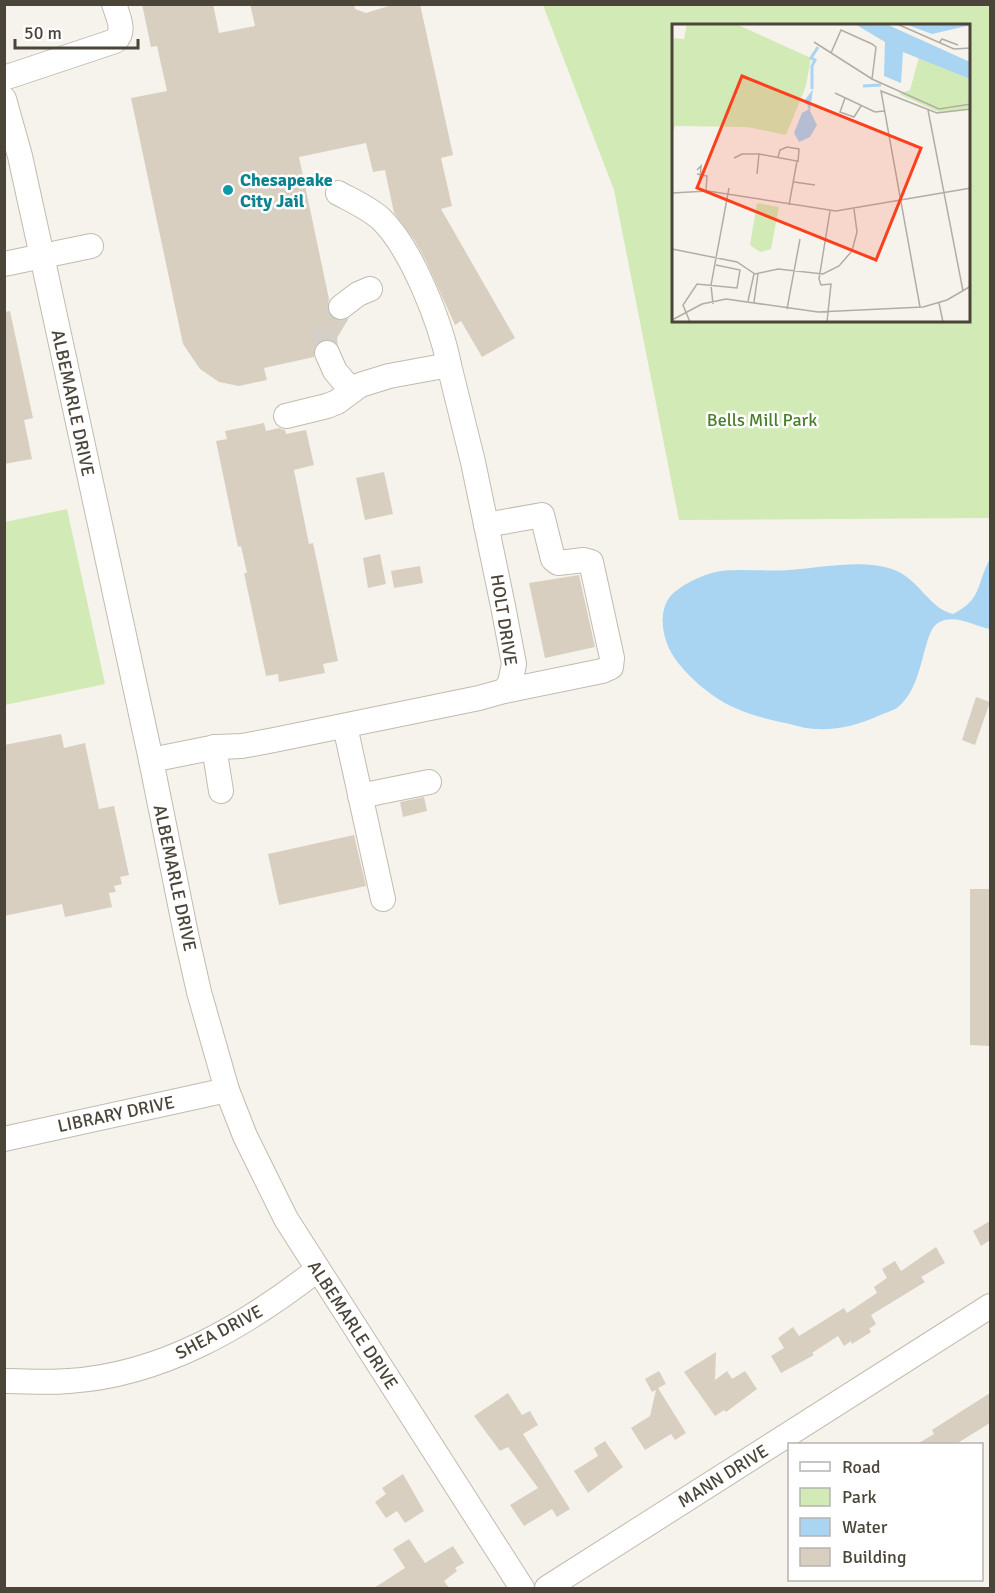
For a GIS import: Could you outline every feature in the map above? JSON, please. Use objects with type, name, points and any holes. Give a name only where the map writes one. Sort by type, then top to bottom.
[{"type":"street","points":[[4,78],[115,41],[121,30],[114,4]]},
{"type":"street","name":"ALBEMARLE DRIVE","points":[[4,99],[20,156],[42,256],[151,760],[186,934],[205,1015],[227,1089],[245,1136],[286,1219],[522,1588]]},
{"type":"street","name":"HOLT DRIVE","points":[[151,760],[214,747],[242,746],[479,698],[504,691],[510,683],[514,664],[486,525],[440,327],[397,237],[380,218],[364,206],[338,193]]},
{"type":"street","points":[[4,264],[91,246]]},
{"type":"street","points":[[341,307],[358,294],[370,289]]},
{"type":"street","points":[[327,354],[336,372],[351,390]]},
{"type":"street","points":[[286,416],[327,406],[337,402],[351,390],[389,375],[449,365]]},
{"type":"street","points":[[486,525],[542,514],[553,559],[558,563],[584,560],[591,562],[612,658],[610,667],[602,671],[504,691]]},
{"type":"street","points":[[345,726],[383,899]]},
{"type":"street","points":[[214,747],[221,791]]},
{"type":"street","points":[[360,796],[429,782]]},
{"type":"street","name":"LIBRARY DRIVE","points":[[4,1139],[227,1089]]},
{"type":"street","name":"SHEA DRIVE","points":[[4,1381],[71,1381],[118,1374],[154,1365],[203,1345],[246,1320],[289,1292],[317,1270]]},
{"type":"street","name":"MANN DRIVE","points":[[547,1588],[990,1306]]},
{"type":"green space","name":"Bells Mill Park","points":[[543,5],[990,5],[990,518],[679,520],[614,190]]},
{"type":"green space","points":[[67,509],[105,684],[5,705],[5,522]]},
{"type":"water","points":[[990,559],[990,629],[951,619],[938,623],[929,637],[918,674],[907,698],[894,710],[848,726],[832,729],[808,728],[745,712],[725,703],[707,691],[684,670],[672,654],[664,634],[664,611],[669,598],[689,582],[720,571],[780,570],[854,564],[880,566],[901,573],[937,606],[953,614],[974,597]]},
{"type":"building","name":"Chesapeake City Jail","points":[[142,4],[213,4],[219,33],[255,26],[250,4],[354,4],[355,9],[366,13],[395,4],[420,4],[453,155],[441,158],[452,206],[441,209],[515,338],[482,357],[461,321],[455,325],[426,261],[415,241],[394,213],[385,170],[373,172],[366,143],[299,157],[329,299],[327,309],[330,316],[336,320],[343,321],[349,318],[335,341],[321,340],[315,345],[314,357],[264,368],[267,380],[239,386],[219,382],[200,369],[183,344],[131,98],[167,91],[157,46],[151,47]]},
{"type":"building","points":[[10,311],[33,418],[24,420],[32,459],[4,464],[4,312]]},
{"type":"building","points":[[264,423],[266,431],[279,428],[285,430],[286,434],[306,430],[314,465],[294,470],[309,544],[313,543],[338,661],[323,664],[325,673],[279,682],[278,674],[266,676],[244,573],[247,573],[241,546],[238,547],[216,441],[227,439],[225,431]]},
{"type":"building","points":[[384,472],[393,514],[365,520],[356,478]]},
{"type":"building","points":[[380,554],[386,584],[368,588],[363,558]]},
{"type":"building","points":[[420,566],[423,583],[394,588],[391,571]]},
{"type":"building","points":[[579,575],[595,647],[545,658],[529,583]]},
{"type":"building","points":[[976,697],[990,702],[975,745],[962,740]]},
{"type":"building","points":[[61,734],[64,748],[85,743],[99,809],[114,806],[129,875],[120,877],[122,884],[114,886],[116,892],[109,893],[112,907],[65,917],[62,904],[4,916],[4,745]]},
{"type":"building","points":[[424,797],[427,811],[403,817],[400,802]]},
{"type":"building","points":[[354,835],[366,886],[279,905],[268,854]]},
{"type":"building","points":[[970,889],[990,889],[990,1046],[970,1045]]},
{"type":"building","points":[[990,1221],[990,1240],[981,1246],[973,1231]]},
{"type":"building","points":[[936,1247],[945,1263],[921,1277],[925,1282],[871,1315],[876,1324],[869,1329],[871,1332],[852,1344],[851,1341],[844,1346],[838,1336],[812,1353],[814,1355],[781,1373],[771,1356],[784,1348],[778,1338],[793,1327],[799,1336],[844,1308],[847,1313],[877,1293],[874,1287],[887,1278],[882,1269],[895,1261],[901,1271]]},
{"type":"building","points":[[716,1352],[715,1380],[727,1371],[732,1379],[745,1371],[757,1389],[726,1412],[724,1410],[715,1416],[684,1372]]},
{"type":"building","points":[[659,1371],[666,1384],[658,1388],[686,1433],[675,1440],[671,1434],[645,1450],[631,1428],[650,1416],[656,1390],[652,1392],[645,1379]]},
{"type":"building","points":[[508,1393],[522,1415],[530,1411],[538,1425],[523,1434],[570,1509],[557,1517],[552,1509],[524,1526],[510,1505],[538,1488],[508,1447],[500,1451],[474,1416]]},
{"type":"building","points":[[990,1393],[990,1423],[958,1443],[919,1443],[934,1434],[932,1430]]},
{"type":"building","points":[[605,1441],[623,1467],[588,1493],[574,1471],[598,1456],[594,1448]]},
{"type":"building","points":[[403,1474],[424,1511],[405,1523],[397,1511],[386,1518],[375,1502],[386,1494],[382,1488]]},
{"type":"building","points":[[409,1539],[425,1563],[453,1546],[464,1563],[455,1568],[457,1571],[444,1581],[449,1588],[374,1588],[405,1568],[393,1549]]},
{"type":"tunnel","points":[[327,353],[325,339],[327,328],[341,307]]},
{"type":"place","name":"Chesapeake City Jail","points":[[228,190]]}]
